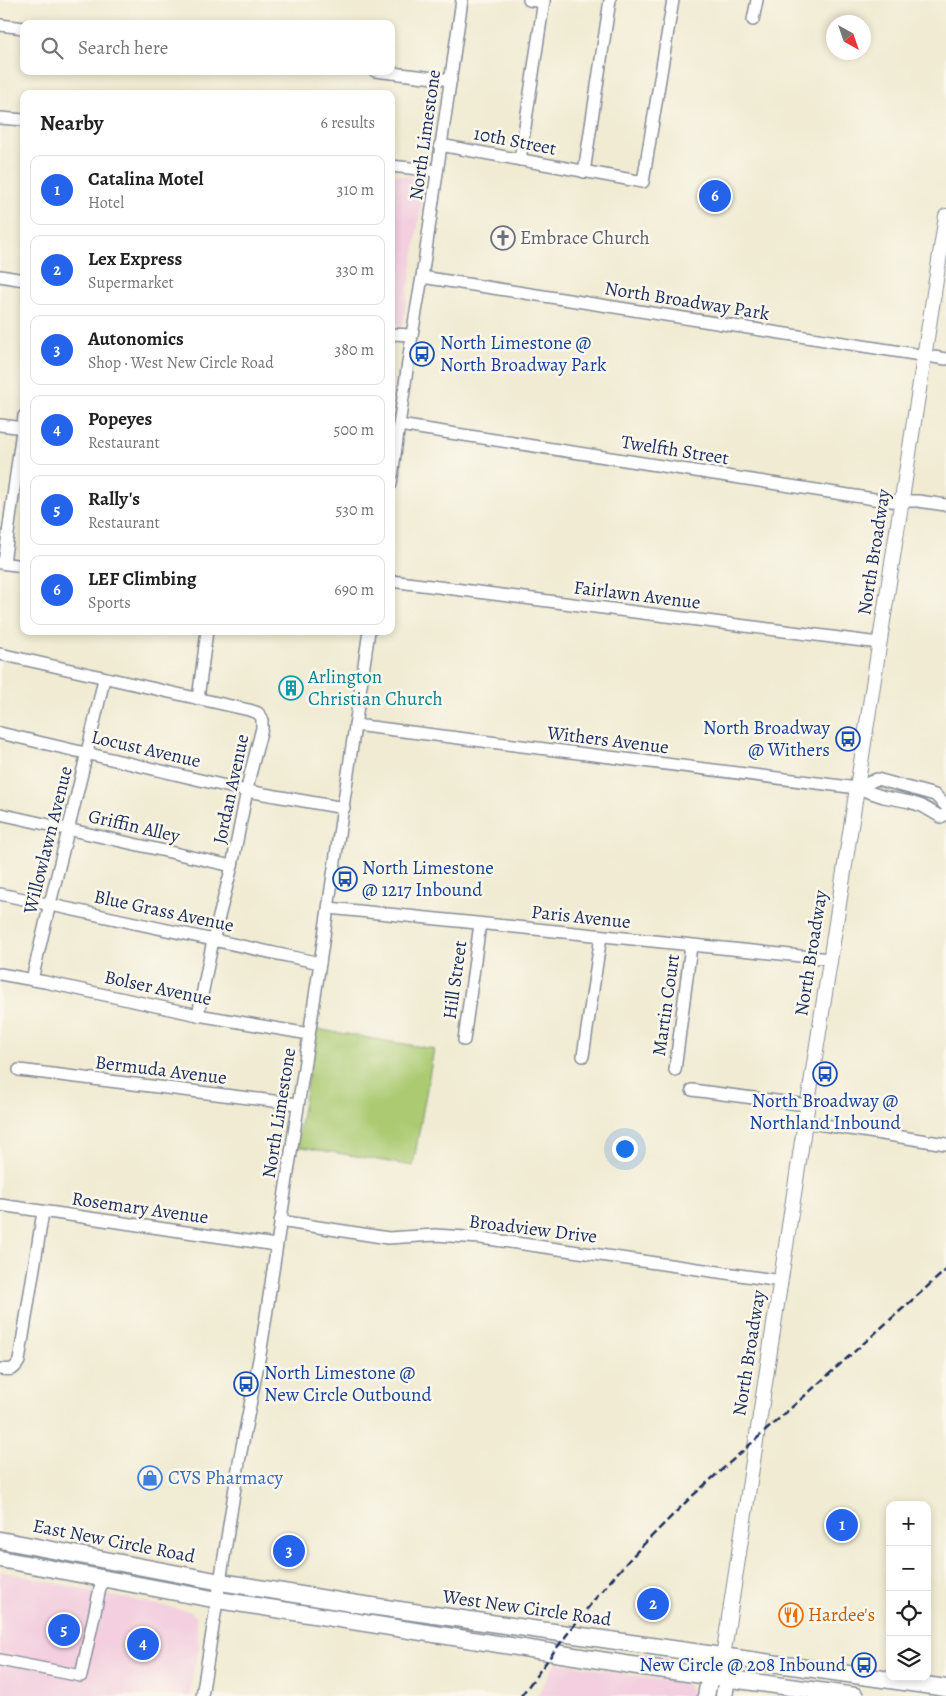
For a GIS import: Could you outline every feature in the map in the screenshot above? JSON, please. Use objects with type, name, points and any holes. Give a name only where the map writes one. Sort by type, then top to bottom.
[{"type":"highway","name":"East New Circle Road","points":[[0,1540],[221,1582]]},
{"type":"highway","name":"East New Circle Road","points":[[0,1559],[218,1600]]},
{"type":"highway","name":"West New Circle Road","points":[[221,1582],[367,1605],[946,1688]]},
{"type":"highway","name":"West New Circle Road","points":[[218,1600],[727,1679],[855,1696]]},
{"type":"highway","points":[[706,1696],[710,1676],[723,1657]]},
{"type":"highway","name":"North Broadway","points":[[723,1657],[727,1679],[724,1696]]},
{"type":"main road","name":"North Broadway","points":[[723,1657],[804,1122],[946,216]]},
{"type":"street","name":"North Limestone","points":[[395,449],[462,0]]},
{"type":"street","points":[[520,160],[544,1],[529,0]]},
{"type":"street","points":[[584,172],[610,0]]},
{"type":"street","name":"10th Street","points":[[440,145],[643,182],[673,0]]},
{"type":"street","points":[[753,20],[757,0]]},
{"type":"street","points":[[0,25],[20,28]]},
{"type":"street","points":[[395,73],[451,80]]},
{"type":"street","points":[[0,118],[20,120]]},
{"type":"street","points":[[395,166],[437,171]]},
{"type":"street","points":[[0,276],[20,279]]},
{"type":"street","name":"North Broadway Park","points":[[422,276],[946,359]]},
{"type":"street","points":[[395,334],[412,335]]},
{"type":"street","points":[[0,425],[20,428]]},
{"type":"street","name":"Twelfth Street","points":[[398,425],[887,501],[946,505]]},
{"type":"street","points":[[20,447],[2,563],[20,565]]},
{"type":"street","name":"Fairlawn Avenue","points":[[395,582],[879,643]]},
{"type":"street","points":[[198,699],[206,635]]},
{"type":"street","name":"North Limestone","points":[[202,1696],[239,1462],[260,1354],[329,908],[368,635]]},
{"type":"street","name":"Jordan Avenue","points":[[0,654],[255,712],[262,718],[262,728],[232,866],[213,940],[198,1015]]},
{"type":"street","name":"Willowlawn Avenue","points":[[32,980],[49,905],[88,754],[104,678]]},
{"type":"street","name":"Withers Avenue","points":[[355,726],[857,788],[922,806],[941,817],[946,814]]},
{"type":"street","name":"Locust Avenue","points":[[0,734],[247,791],[344,808]]},
{"type":"street","points":[[857,788],[877,779],[935,795],[946,806]]},
{"type":"street","name":"Griffin Alley","points":[[0,814],[232,866]]},
{"type":"street","name":"Blue Grass Avenue","points":[[0,894],[320,963]]},
{"type":"street","name":"Paris Avenue","points":[[329,908],[830,959]]},
{"type":"street","name":"Hill Street","points":[[464,1040],[480,924]]},
{"type":"street","points":[[583,1056],[601,936]]},
{"type":"street","name":"Martin Court","points":[[674,1070],[691,946]]},
{"type":"street","name":"Bolser Avenue","points":[[0,974],[198,1015],[309,1034]]},
{"type":"street","name":"Bermuda Avenue","points":[[20,1070],[298,1104]]},
{"type":"street","points":[[692,1090],[807,1105]]},
{"type":"street","points":[[804,1122],[946,1144]]},
{"type":"street","name":"Rosemary Avenue","points":[[0,1206],[276,1245]]},
{"type":"street","points":[[0,1368],[12,1370],[16,1367],[18,1361],[43,1212]]},
{"type":"street","name":"Broadview Drive","points":[[280,1220],[388,1238],[435,1235],[481,1238],[781,1280]]},
{"type":"street","points":[[0,1660],[81,1676],[102,1578]]},
{"type":"shaded area","points":[[395,175],[425,179],[403,325],[395,324]]},
{"type":"shaded area","points":[[0,1571],[189,1611],[196,1617],[199,1648],[190,1696],[0,1696]]},
{"type":"shaded area","points":[[556,1662],[685,1684],[695,1696],[537,1696]]},
{"type":"green space","points":[[317,1029],[434,1049],[413,1166],[296,1146]]},
{"type":"railway","points":[[521,1696],[601,1592],[661,1527],[690,1498],[946,1270]]},
{"type":"place","name":"LEF Climbing","points":[[715,196]]},
{"type":"place","name":"Embrace Church","points":[[503,238]]},
{"type":"place","name":"North Limestone @ North Broadway Park","points":[[422,354]]},
{"type":"place","name":"Arlington Christian Church","points":[[291,688]]},
{"type":"place","name":"North Broadway @ Withers","points":[[848,739]]},
{"type":"place","name":"North Limestone @ 1217 Inbound","points":[[345,879]]},
{"type":"place","name":"North Broadway @ Northland Inbound","points":[[825,1074]]},
{"type":"place","name":"North Limestone @ New Circle Outbound","points":[[246,1384]]},
{"type":"place","name":"CVS Pharmacy","points":[[150,1478]]},
{"type":"place","name":"Catalina Motel","points":[[842,1525]]},
{"type":"place","name":"Autonomics","points":[[289,1551]]},
{"type":"place","name":"Lex Express","points":[[653,1604]]},
{"type":"place","name":"Hardee's","points":[[791,1615]]},
{"type":"place","name":"Rally's","points":[[64,1630]]},
{"type":"place","name":"Popeyes","points":[[143,1644]]},
{"type":"place","name":"New Circle @ 208 Inbound","points":[[864,1665]]}]
